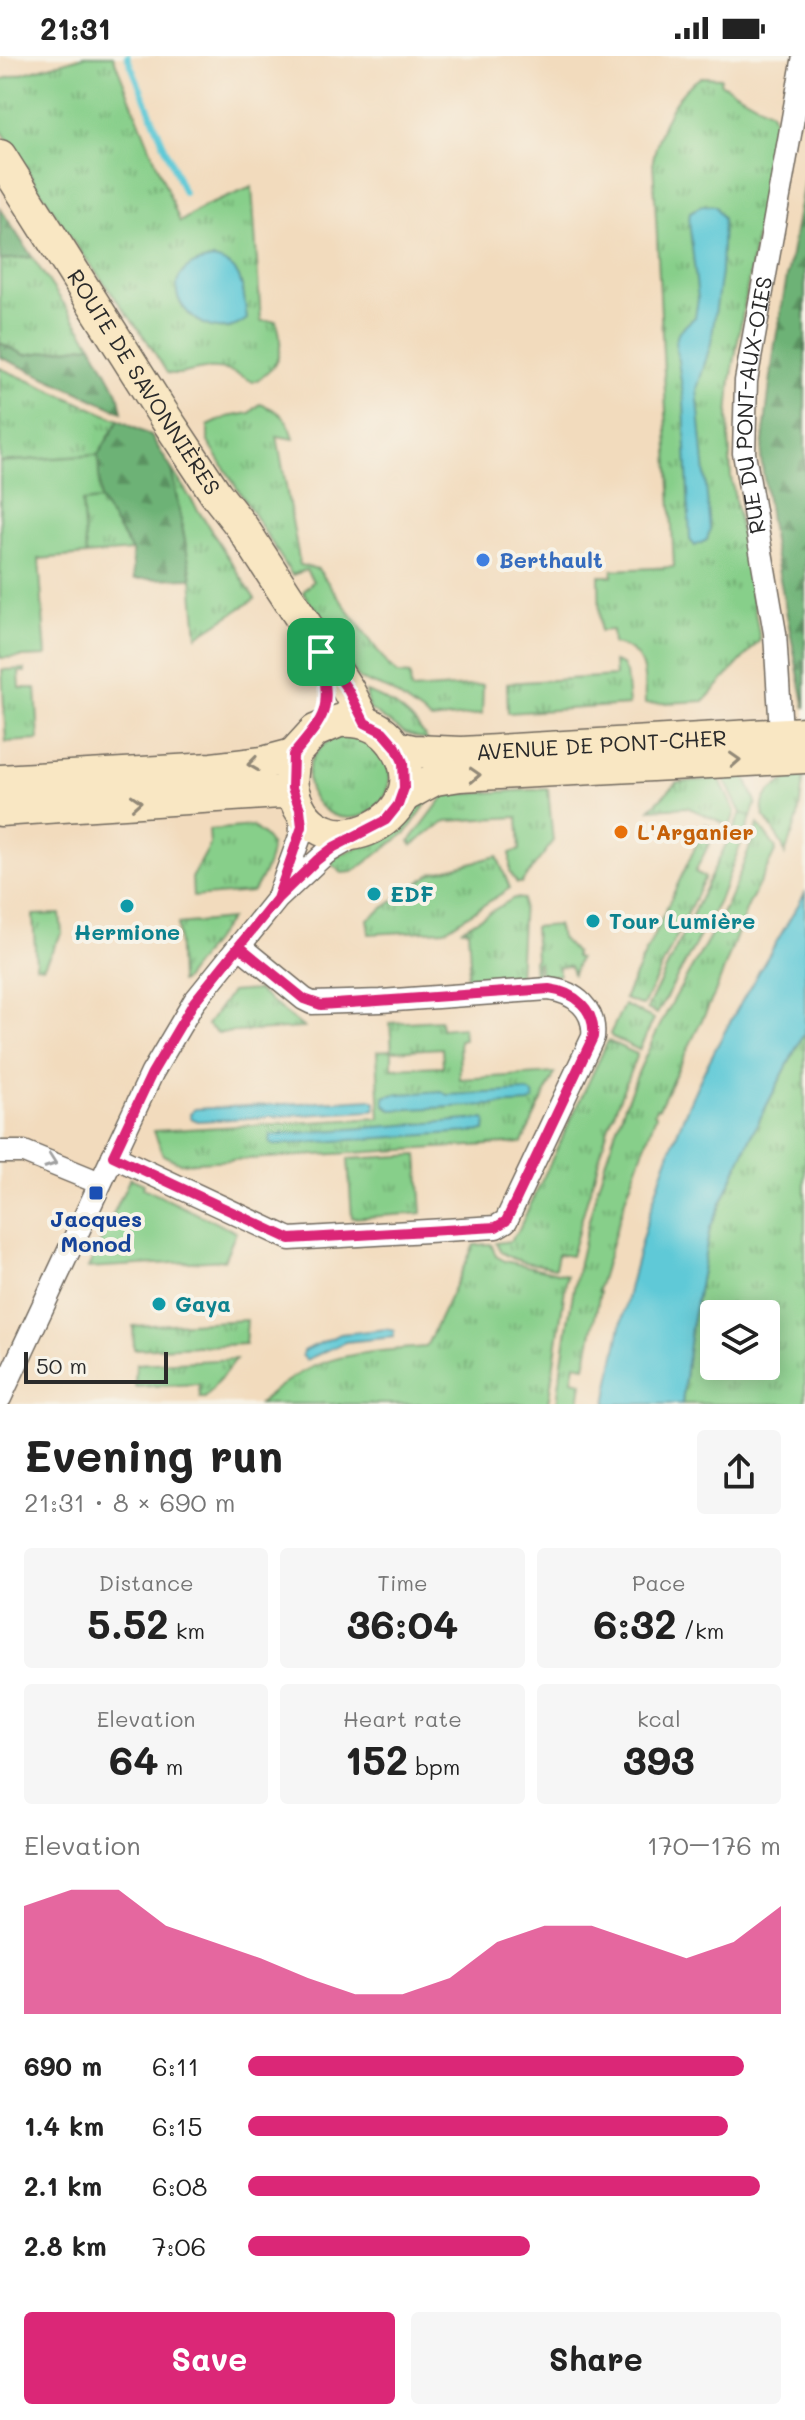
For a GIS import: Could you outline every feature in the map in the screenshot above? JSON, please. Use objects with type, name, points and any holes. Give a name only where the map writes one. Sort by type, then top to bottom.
[{"type":"main road","name":"ROUTE DE SAVONNIÈRES","points":[[0,156],[163,414],[216,494],[242,527],[348,690],[365,723]]},
{"type":"main road","name":"ROUTE DE SAVONNIÈRES","points":[[315,731],[324,713],[327,694],[321,652]]},
{"type":"main road","points":[[0,781],[212,769],[263,763],[293,755],[315,731],[339,721],[365,723],[383,732],[396,747],[405,771],[402,797],[386,820],[361,833],[344,834],[327,830],[312,822],[297,801],[291,781],[293,755]]},
{"type":"main road","name":"AVENUE DE PONT-CHER","points":[[396,747],[413,751],[462,753],[793,745]]},
{"type":"main road","name":"AVENUE DE PONT-CHER","points":[[402,797],[435,779],[460,775],[793,745]]},
{"type":"main road","points":[[0,810],[280,792],[297,801]]},
{"type":"street","name":"RUE DU PONT-AUX-OIES","points":[[793,745],[744,453],[743,421],[746,381],[804,56]]},
{"type":"street","points":[[277,899],[301,834],[297,801]]},
{"type":"street","points":[[0,1398],[152,1073],[194,1002],[277,899],[326,853],[361,833]]},
{"type":"street","points":[[113,1156],[290,1239],[496,1227],[506,1221],[593,1037],[593,1021],[586,1007],[555,989],[321,1005],[304,999],[239,946]]},
{"type":"street","points":[[0,1152],[24,1152],[100,1183]]},
{"type":"green space","points":[[84,56],[113,56],[180,222],[203,207],[252,187],[261,321],[276,321],[280,340],[274,364],[253,382],[220,369],[167,373],[148,342],[70,237],[0,128],[0,80]]},
{"type":"green space","points":[[701,77],[721,78],[720,83],[771,112],[776,124],[731,380],[728,417],[731,477],[760,640],[704,701],[645,704],[644,674],[638,658],[633,652],[613,644],[612,630],[600,631],[599,576],[612,576],[612,570],[674,567],[653,160],[668,114],[682,93]]},
{"type":"green space","points":[[805,176],[805,708],[774,548],[761,458],[775,344]]},
{"type":"green space","points":[[0,208],[32,257],[0,260]]},
{"type":"green space","points":[[32,257],[92,345],[25,355],[0,343],[0,260]]},
{"type":"green space","points":[[0,343],[25,355],[92,345],[118,393],[122,412],[0,357]]},
{"type":"green space","points":[[0,368],[119,420],[98,455],[0,462]]},
{"type":"green space","points":[[260,404],[282,416],[294,439],[277,436],[300,565],[318,569],[389,666],[398,674],[410,675],[411,690],[483,685],[482,714],[431,720],[389,690],[359,679],[303,592],[313,581],[306,570],[292,575],[208,442],[208,426],[227,417],[250,413]]},
{"type":"green space","points":[[119,420],[151,436],[171,468],[192,578],[134,579],[132,551],[100,500],[98,455]]},
{"type":"green space","points":[[98,455],[100,500],[82,502],[86,555],[39,559],[46,656],[0,658],[0,462]]},
{"type":"green space","points":[[171,468],[255,599],[197,636],[192,578]]},
{"type":"green space","points":[[100,500],[132,551],[86,555],[82,501]]},
{"type":"green space","points":[[614,662],[622,665],[626,673],[629,705],[508,713],[507,683],[615,676]]},
{"type":"green space","points":[[25,669],[25,672],[19,672],[20,688],[36,688],[39,740],[6,742],[2,670]]},
{"type":"green space","points":[[366,692],[402,710],[428,741],[405,733],[369,709]]},
{"type":"green space","points":[[349,736],[365,740],[378,748],[386,761],[390,777],[386,793],[378,806],[365,814],[349,818],[333,814],[320,806],[312,793],[308,777],[312,761],[320,748],[333,740]]},
{"type":"green space","points":[[804,775],[798,817],[785,854],[764,815],[763,807],[765,799],[775,788]]},
{"type":"green space","points":[[745,777],[756,802],[751,817],[741,813],[724,779]]},
{"type":"green space","points":[[719,779],[735,812],[730,826],[687,807],[650,809],[677,782]]},
{"type":"green space","points":[[548,789],[553,842],[521,883],[517,883],[510,872],[510,853],[520,850],[518,817],[447,821],[412,845],[410,841],[445,795]]},
{"type":"green space","points":[[429,800],[407,832],[353,872],[342,873],[327,860],[389,835],[414,808]]},
{"type":"green space","points":[[741,813],[751,817],[718,903],[657,1014],[647,1009]]},
{"type":"green space","points":[[706,824],[716,830],[695,872],[705,877],[643,1006],[624,999]]},
{"type":"green space","points":[[758,824],[776,848],[775,852],[747,908],[715,993],[654,1113],[656,1115],[626,1197],[599,1286],[585,1366],[575,1364],[572,1380],[582,1382],[579,1404],[557,1404],[579,1265],[589,1219],[616,1129],[661,1024],[727,904]]},
{"type":"green space","points":[[252,826],[267,839],[271,849],[266,869],[252,892],[193,897],[192,878],[210,845],[209,830]]},
{"type":"green space","points":[[497,856],[510,888],[445,930],[369,934],[368,919],[432,873]]},
{"type":"green space","points":[[514,898],[523,899],[519,978],[466,981],[470,962],[468,930],[462,929]]},
{"type":"green space","points":[[60,914],[62,933],[43,967],[36,966],[33,915]]},
{"type":"green space","points":[[230,919],[182,982],[180,982],[178,924]]},
{"type":"green space","points":[[557,925],[561,938],[579,958],[573,974],[570,966],[559,967],[559,975],[540,977],[539,962],[536,963],[537,977],[534,977],[534,927]]},
{"type":"green space","points":[[257,990],[304,1028],[218,1033],[207,1025],[231,992]]},
{"type":"green space","points":[[624,1005],[654,1019],[639,1050],[610,1034]]},
{"type":"green space","points":[[440,1020],[441,1029],[463,1027],[464,1039],[459,1040],[460,1079],[555,1073],[522,1143],[180,1163],[163,1155],[154,1131],[380,1118],[377,1051],[392,1050],[390,1023]],"holes":[[[442,1048],[443,1066],[392,1068],[392,1051]]]},
{"type":"green space","points":[[805,1035],[805,1404],[682,1404],[691,1328],[710,1228],[753,1132]]},
{"type":"green space","points":[[608,1041],[637,1054],[608,1128],[571,1256],[558,1254],[555,1268],[506,1255],[496,1243],[510,1241],[518,1231]]},
{"type":"green space","points":[[418,1155],[422,1213],[352,1218],[348,1159]]},
{"type":"green space","points":[[130,1178],[144,1184],[143,1188],[236,1232],[224,1260],[88,1268]]},
{"type":"green space","points":[[491,1244],[496,1256],[505,1261],[567,1275],[548,1404],[259,1404],[297,1374],[317,1365],[357,1354],[426,1347],[474,1245]]},
{"type":"green space","points":[[247,1320],[245,1344],[134,1349],[133,1326]]},
{"type":"green space","points":[[236,1359],[205,1398],[200,1398],[199,1384],[135,1387],[136,1364]]},
{"type":"water","points":[[703,205],[715,206],[723,219],[721,272],[711,343],[697,389],[710,529],[707,540],[695,546],[690,540],[684,401],[675,341],[679,331],[695,317],[698,299],[689,221],[690,212]]},
{"type":"water","points":[[213,259],[223,262],[237,273],[243,289],[247,319],[229,328],[212,327],[196,319],[184,307],[177,293],[179,279],[190,267]]},
{"type":"water","points":[[805,893],[805,1035],[753,1132],[710,1228],[691,1328],[682,1404],[606,1404],[638,1253],[673,1142],[714,1051]]},
{"type":"water","points":[[442,1091],[447,1095],[528,1091],[533,1094],[534,1100],[530,1103],[391,1110],[385,1105],[384,1097],[389,1095]]},
{"type":"water","points":[[371,1099],[375,1102],[375,1109],[370,1111],[198,1121],[191,1118],[190,1113],[195,1109]]},
{"type":"water","points":[[486,1120],[485,1131],[270,1143],[270,1135]]},
{"type":"water","points":[[394,1331],[394,1337],[345,1342],[306,1360],[302,1355],[303,1351],[340,1334]]},
{"type":"waterway","points":[[127,56],[184,193]]},
{"type":"place","name":"Berthault","points":[[483,560]]},
{"type":"place","name":"L'Arganier","points":[[621,832]]},
{"type":"place","name":"EDF","points":[[374,894]]},
{"type":"place","name":"Hermione","points":[[127,906]]},
{"type":"place","name":"Tour Lumière","points":[[593,921]]},
{"type":"place","name":"Jacques Monod","points":[[96,1193]]},
{"type":"place","name":"Gaya","points":[[159,1304]]},
{"type":"route","points":[[321,652],[327,694],[324,713],[315,731],[293,755],[292,788],[300,809],[302,827],[277,899],[194,1002],[152,1073],[113,1156],[290,1239],[502,1226],[593,1037],[593,1021],[586,1007],[555,989],[321,1005],[304,999],[239,946],[277,899],[317,860],[334,847],[379,826],[393,813],[402,797],[405,780],[400,754],[383,732],[365,723],[348,690],[321,652]]}]
